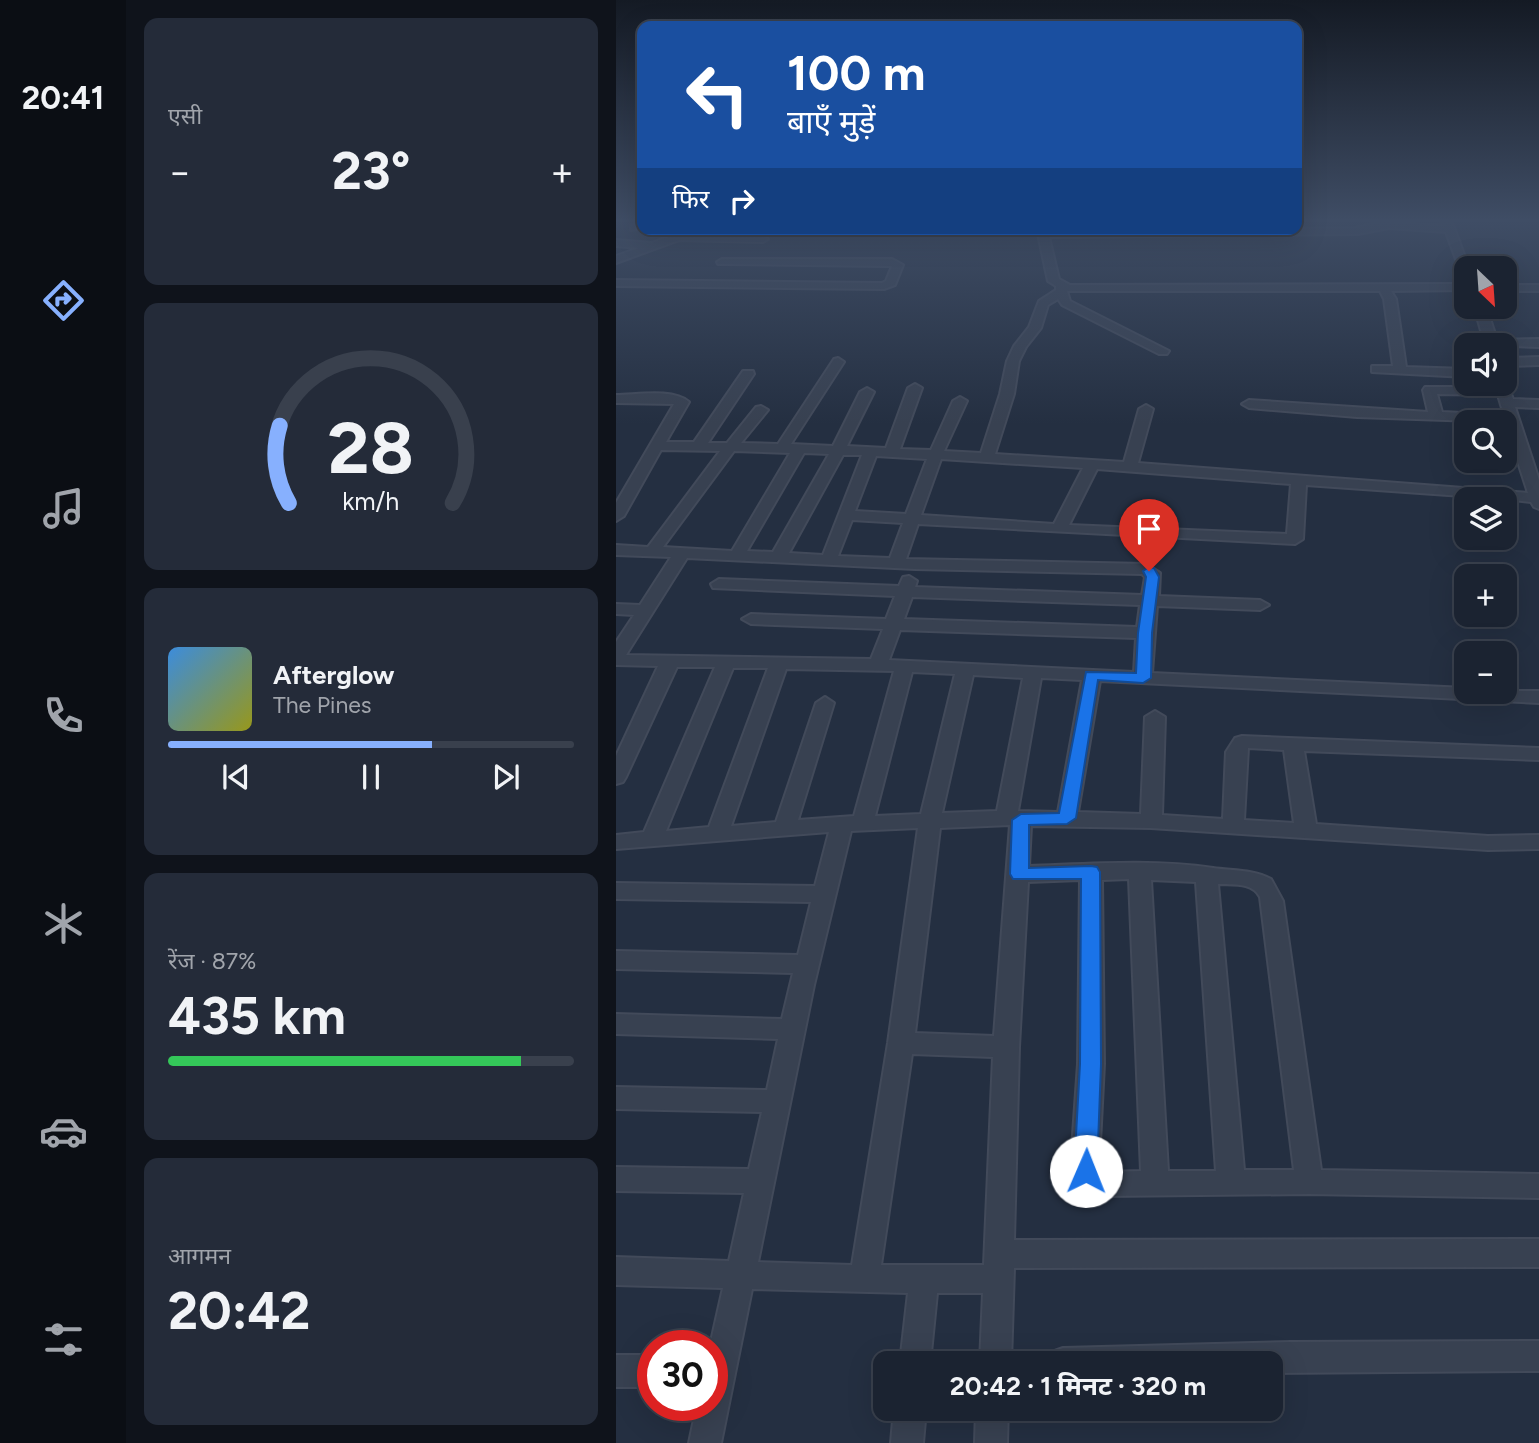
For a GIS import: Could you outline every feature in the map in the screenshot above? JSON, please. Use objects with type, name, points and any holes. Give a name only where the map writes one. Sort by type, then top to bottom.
[{"type":"street","points":[[1061,289],[1066,303],[1163,351]]},
{"type":"street","points":[[986,459],[1007,394],[1013,360],[1020,346],[1035,328],[1043,303],[1061,289]]},
{"type":"street","points":[[1078,289],[1172,289]]},
{"type":"street","points":[[1385,289],[1390,299],[1400,370]]},
{"type":"street","points":[[1517,343],[1539,343]]},
{"type":"street","points":[[1517,362],[1539,361]]},
{"type":"street","points":[[782,448],[838,362]]},
{"type":"street","points":[[1376,369],[1454,372]]},
{"type":"street","points":[[699,446],[748,374]]},
{"type":"street","points":[[891,454],[915,388]]},
{"type":"street","points":[[1436,416],[1430,390],[1454,391]]},
{"type":"street","points":[[779,556],[838,451],[867,392]]},
{"type":"street","points":[[1514,396],[1539,404]]},
{"type":"street","points":[[616,399],[674,399],[682,402],[623,494],[616,516]]},
{"type":"street","points":[[896,563],[935,456],[960,401]]},
{"type":"street","points":[[1249,404],[1454,417]]},
{"type":"street","points":[[1129,469],[1146,409]]},
{"type":"street","points":[[652,552],[706,477],[761,410]]},
{"type":"street","points":[[656,446],[733,446],[986,459],[1538,501],[1517,437]]},
{"type":"street","points":[[737,555],[799,449]]},
{"type":"street","points":[[829,559],[870,453]]},
{"type":"street","points":[[1059,529],[1091,466]]},
{"type":"street","points":[[846,515],[1059,529],[1296,539],[1294,523],[1298,481]]},
{"type":"street","points":[[616,550],[915,564],[1146,569],[1153,577],[1145,633],[1143,678]]},
{"type":"street","points":[[682,553],[616,658],[905,666],[1539,697]]},
{"type":"street","points":[[878,665],[915,564]]},
{"type":"street","points":[[719,584],[1261,605]]},
{"type":"street","points":[[616,609],[646,610]]},
{"type":"street","points":[[751,619],[1145,633]]},
{"type":"street","points":[[616,777],[670,661]]},
{"type":"street","points":[[652,839],[726,662]]},
{"type":"street","points":[[718,833],[779,663]]},
{"type":"street","points":[[726,1330],[762,1181],[807,964],[825,894],[852,824],[905,666]]},
{"type":"street","points":[[864,1279],[901,1043],[930,821],[965,670]]},
{"type":"street","points":[[996,1351],[1006,1047],[1019,874],[1013,819],[1033,673]]},
{"type":"street","points":[[1067,818],[1092,676]]},
{"type":"street","points":[[785,828],[825,703]]},
{"type":"street","points":[[1151,821],[1155,717]]},
{"type":"street","points":[[1233,827],[1238,746],[1251,741],[1539,754]]},
{"type":"street","points":[[1293,744],[1306,831]]},
{"type":"street","points":[[616,842],[852,824],[1067,818],[1489,843],[1539,842]]},
{"type":"street","points":[[1091,872],[1091,1064],[1086,1171],[1091,1181],[1104,1184],[1309,1182],[1539,1186]]},
{"type":"street","points":[[1140,872],[1155,1184]]},
{"type":"street","points":[[1019,874],[1206,874],[1247,878],[1261,883],[1270,894],[1309,1182]]},
{"type":"street","points":[[1206,874],[1231,1182]]},
{"type":"street","points":[[616,891],[825,894]]},
{"type":"street","points":[[616,960],[807,964]]},
{"type":"street","points":[[616,1024],[793,1029]]},
{"type":"street","points":[[901,1043],[1006,1047]]},
{"type":"street","points":[[616,1098],[779,1101]]},
{"type":"street","points":[[616,1179],[762,1181]]},
{"type":"street","points":[[616,1271],[924,1279],[1000,1267],[1539,1253]]},
{"type":"street","points":[[916,1351],[924,1279]]},
{"type":"street","points":[[1283,1357],[1539,1356]]},
{"type":"street","points":[[616,1371],[637,1371]]},
{"type":"street","points":[[705,1443],[708,1421]]},
{"type":"street","points":[[906,1443],[909,1421]]},
{"type":"street","points":[[991,1443],[992,1421]]},
{"type":"route","points":[[1086,1171],[1091,1064],[1091,872],[1019,874],[1021,820],[1067,818],[1092,676],[1143,678],[1145,633],[1153,577],[1149,571]]}]
